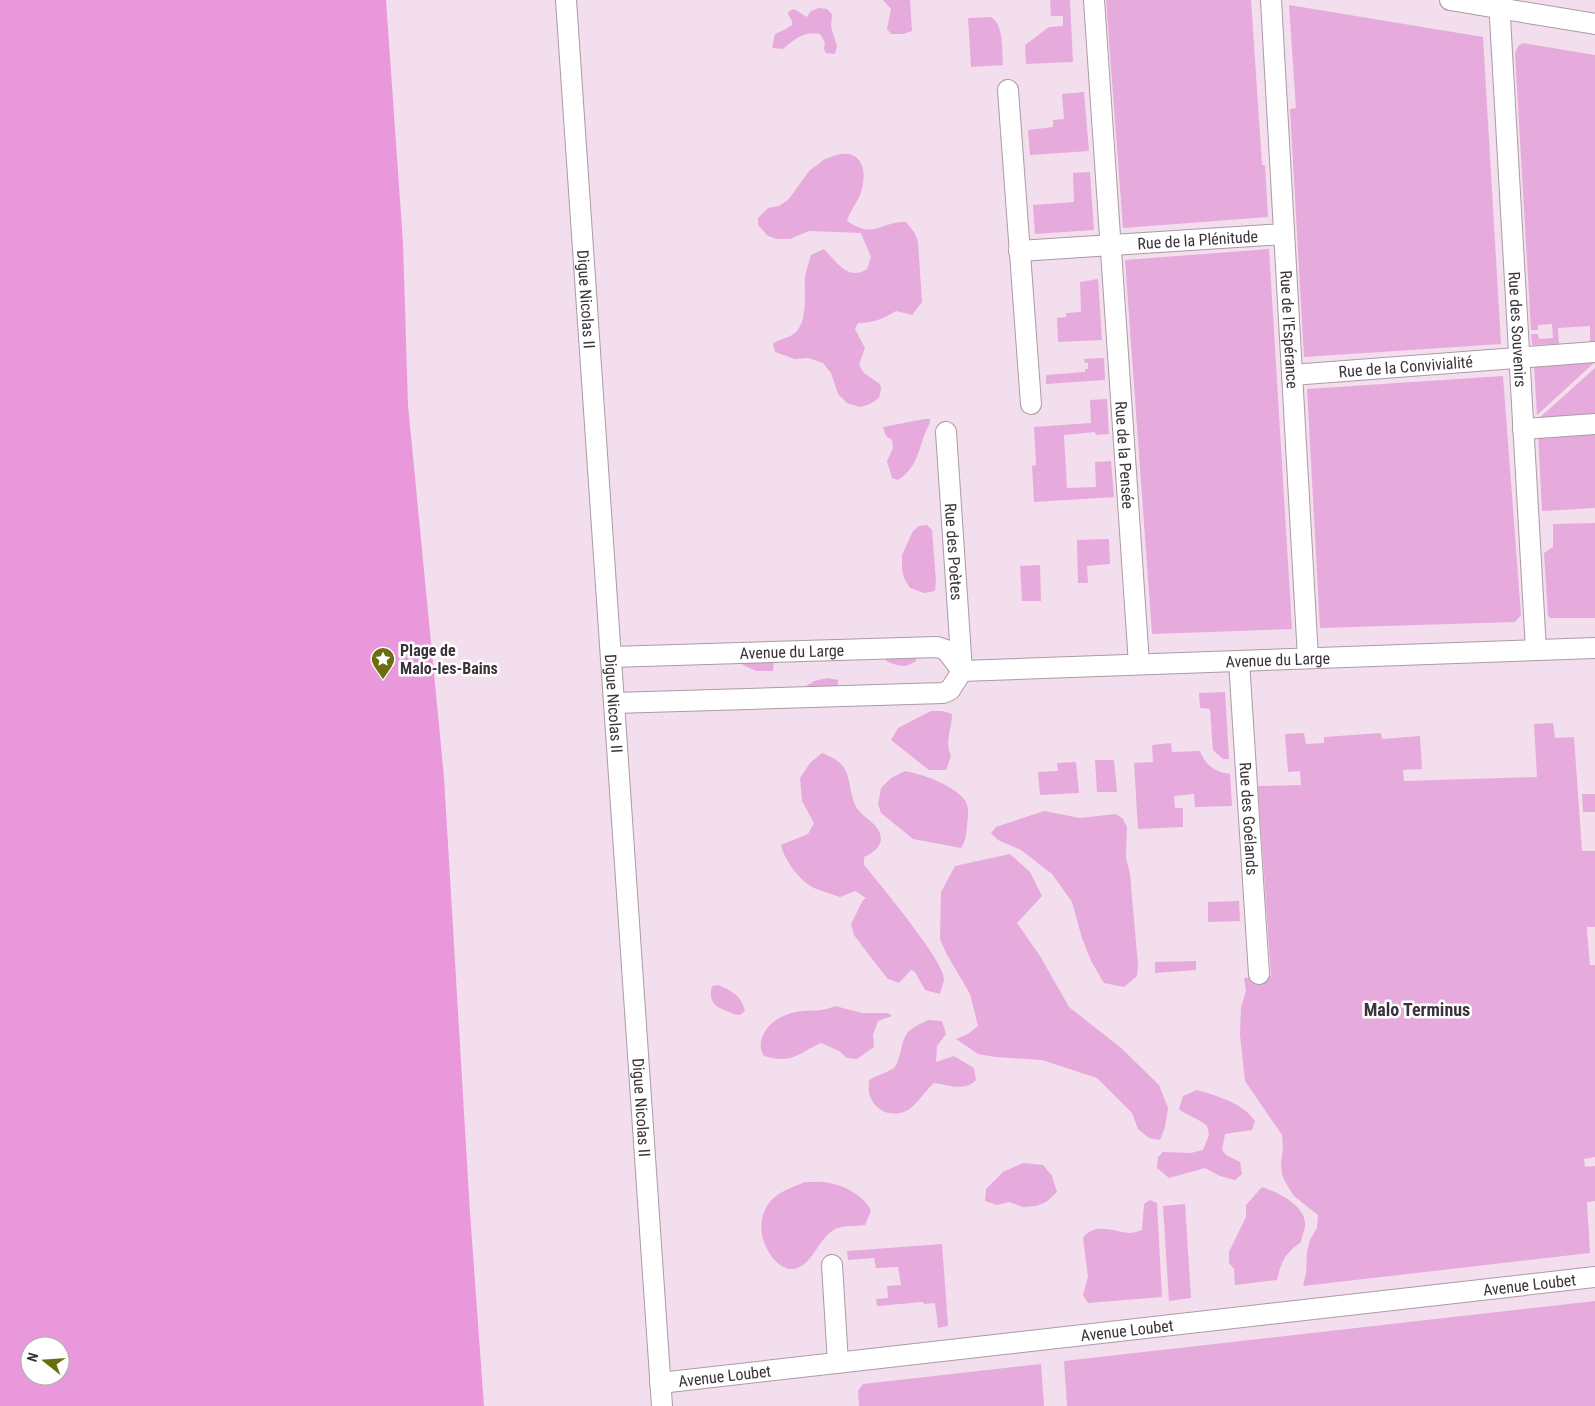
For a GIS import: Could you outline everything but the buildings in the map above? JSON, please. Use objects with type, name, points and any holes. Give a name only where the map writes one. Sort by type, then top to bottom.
[{"type":"street","name":"Digue Nicolas II","points":[[566,0],[662,1406]]},
{"type":"street","name":"Rue de la Pensée","points":[[1094,0],[1139,664]]},
{"type":"street","name":"Rue de l'Espérance","points":[[1271,0],[1308,658]]},
{"type":"street","points":[[1450,0],[1500,4],[1595,24]]},
{"type":"street","name":"Rue des Souvenirs","points":[[1500,4],[1536,650]]},
{"type":"street","points":[[1008,90],[1031,404]]},
{"type":"street","name":"Rue de la Plénitude","points":[[1110,246],[1284,234]]},
{"type":"street","points":[[1019,251],[1110,246]]},
{"type":"street","name":"Rue de la Convivialité","points":[[1292,375],[1595,352]]},
{"type":"street","points":[[1523,429],[1595,424]]},
{"type":"street","name":"Rue des Poètes","points":[[946,432],[962,671]]},
{"type":"street","name":"Avenue du Large","points":[[611,657],[937,647],[946,650],[962,671],[1595,648]]},
{"type":"street","name":"Rue des Goélands","points":[[1239,661],[1259,974]]},
{"type":"street","points":[[614,704],[943,693],[950,690],[962,671]]},
{"type":"street","points":[[832,1265],[838,1363]]},
{"type":"street","name":"Avenue Loubet","points":[[660,1383],[1595,1277]]},
{"type":"shaded area","points":[[0,0],[386,0],[403,243],[408,405],[444,777],[470,1213],[484,1406],[0,1406]]},
{"type":"shaded area","points":[[883,0],[910,0],[912,31],[903,34],[891,34],[887,29],[891,9]]},
{"type":"shaded area","points":[[1050,0],[1070,0],[1073,62],[1026,64],[1025,45],[1049,27],[1063,26],[1063,16],[1051,16]]},
{"type":"shaded area","points":[[1106,0],[1251,0],[1262,165],[1265,165],[1268,217],[1123,228]]},
{"type":"shaded area","points":[[1289,5],[1483,37],[1501,344],[1304,357],[1290,109],[1296,108]]},
{"type":"shaded area","points":[[819,8],[827,9],[832,14],[831,27],[837,46],[835,54],[826,53],[824,49],[825,42],[820,34],[814,33],[800,37],[783,49],[772,48],[775,34],[792,25],[788,14],[789,11],[794,9],[807,17],[811,11]]},
{"type":"shaded area","points":[[991,17],[1000,32],[1003,65],[971,67],[968,18]]},
{"type":"shaded area","points":[[1523,43],[1595,55],[1595,342],[1590,342],[1590,326],[1558,328],[1559,344],[1532,345],[1531,334],[1538,334],[1539,339],[1553,338],[1552,324],[1538,325],[1538,330],[1531,330],[1515,53],[1518,46]]},
{"type":"shaded area","points":[[1084,92],[1089,151],[1030,155],[1028,130],[1053,127],[1053,120],[1064,119],[1062,94]]},
{"type":"shaded area","points":[[840,154],[849,154],[857,158],[864,173],[862,190],[847,221],[864,229],[906,222],[918,241],[922,302],[912,315],[896,311],[878,320],[858,323],[855,329],[865,348],[859,365],[864,373],[880,384],[881,389],[879,398],[870,404],[860,407],[847,403],[838,394],[831,373],[823,363],[808,358],[795,359],[775,352],[773,344],[794,334],[803,319],[805,278],[811,255],[824,249],[848,272],[854,273],[867,269],[871,257],[861,233],[809,231],[790,239],[777,239],[768,236],[758,225],[758,218],[768,208],[779,206],[789,199],[809,171],[825,159]]},
{"type":"shaded area","points":[[1090,172],[1094,230],[1035,234],[1033,205],[1074,202],[1073,173]]},
{"type":"shaded area","points":[[1269,249],[1292,629],[1152,634],[1125,260]]},
{"type":"shaded area","points":[[1098,279],[1102,340],[1058,342],[1057,318],[1066,317],[1066,313],[1081,312],[1080,282]]},
{"type":"shaded area","points":[[1104,358],[1105,380],[1046,384],[1046,375],[1085,372],[1085,369],[1088,369],[1088,363],[1085,363],[1084,359]]},
{"type":"shaded area","points":[[1595,362],[1537,415],[1534,365]]},
{"type":"shaded area","points":[[1595,368],[1595,417],[1537,420]]},
{"type":"shaded area","points":[[1503,376],[1521,615],[1515,622],[1320,628],[1307,389]]},
{"type":"shaded area","points":[[1107,399],[1109,434],[1096,435],[1095,432],[1064,435],[1067,488],[1096,487],[1095,462],[1111,461],[1114,497],[1034,502],[1032,466],[1036,465],[1034,427],[1091,423],[1090,400]]},
{"type":"shaded area","points":[[930,419],[930,423],[914,464],[898,480],[892,478],[887,461],[893,448],[892,440],[886,436],[883,427]]},
{"type":"shaded area","points":[[1595,430],[1595,508],[1542,511],[1538,433]]},
{"type":"shaded area","points":[[1595,523],[1595,618],[1550,618],[1548,616],[1544,553],[1553,547],[1553,524]]},
{"type":"shaded area","points":[[927,525],[932,530],[936,582],[935,591],[924,593],[910,588],[904,578],[902,555],[913,531],[919,526]]},
{"type":"shaded area","points":[[1109,539],[1110,564],[1087,566],[1088,583],[1078,583],[1077,540]]},
{"type":"shaded area","points":[[1040,565],[1041,601],[1022,601],[1020,566]]},
{"type":"shaded area","points":[[916,653],[916,661],[905,666],[886,661],[886,654]]},
{"type":"shaded area","points":[[774,658],[773,671],[756,671],[743,665],[742,659]]},
{"type":"shaded area","points":[[827,678],[838,680],[837,692],[807,693],[806,686],[814,681]]},
{"type":"shaded area","points":[[1225,692],[1229,759],[1223,759],[1213,750],[1210,709],[1200,708],[1199,693]]},
{"type":"shaded area","points":[[931,711],[943,711],[952,714],[948,741],[951,756],[946,770],[929,770],[891,740],[898,728]]},
{"type":"shaded area","points":[[1553,723],[1555,738],[1574,737],[1582,851],[1595,851],[1595,927],[1587,927],[1587,932],[1590,965],[1595,965],[1595,1157],[1584,1159],[1585,1167],[1595,1166],[1595,1201],[1587,1202],[1590,1253],[1303,1286],[1307,1252],[1310,1240],[1317,1228],[1318,1215],[1294,1196],[1282,1175],[1282,1135],[1245,1081],[1240,1035],[1241,1007],[1246,991],[1244,978],[1271,976],[1258,786],[1301,785],[1300,771],[1288,772],[1285,734],[1304,733],[1306,744],[1324,743],[1324,737],[1381,733],[1382,739],[1420,736],[1422,769],[1403,770],[1404,781],[1537,777],[1534,724]]},
{"type":"shaded area","points":[[1171,743],[1172,752],[1200,751],[1211,767],[1220,772],[1230,774],[1232,806],[1195,807],[1194,794],[1174,796],[1175,808],[1183,808],[1183,827],[1138,829],[1134,763],[1153,762],[1152,745]]},
{"type":"shaded area","points":[[822,753],[842,765],[847,773],[856,807],[873,823],[880,833],[881,842],[877,848],[864,857],[864,865],[910,922],[934,956],[944,979],[940,994],[925,990],[915,972],[911,970],[899,983],[888,979],[854,935],[851,924],[863,900],[866,898],[855,891],[840,897],[814,888],[798,875],[785,857],[781,845],[808,834],[814,823],[802,801],[800,778],[810,763]]},
{"type":"shaded area","points":[[1095,760],[1114,760],[1117,792],[1097,792]]},
{"type":"shaded area","points":[[1076,762],[1079,793],[1040,795],[1038,772],[1058,771],[1057,763]]},
{"type":"shaded area","points":[[905,771],[928,777],[945,785],[953,789],[964,799],[968,809],[968,816],[966,837],[961,848],[913,839],[881,813],[878,804],[881,788],[891,778]]},
{"type":"shaded area","points":[[1582,794],[1595,794],[1595,812],[1583,812]]},
{"type":"shaded area","points":[[1044,811],[1080,818],[1116,814],[1123,819],[1127,827],[1126,858],[1130,874],[1138,965],[1137,976],[1124,987],[1104,983],[1091,961],[1082,938],[1072,902],[1052,874],[1021,850],[998,840],[991,833],[996,827]]},
{"type":"shaded area","points":[[1010,854],[1030,872],[1042,896],[1017,923],[1040,956],[1069,1007],[1120,1047],[1159,1085],[1168,1108],[1165,1127],[1160,1140],[1149,1138],[1138,1129],[1132,1113],[1097,1078],[1042,1060],[978,1054],[956,1039],[968,1034],[978,1026],[970,994],[940,939],[941,892],[955,866]]},
{"type":"shaded area","points":[[1239,901],[1240,921],[1208,922],[1208,902]]},
{"type":"shaded area","points":[[1196,961],[1196,970],[1155,973],[1155,962]]},
{"type":"shaded area","points":[[718,985],[735,994],[741,1001],[745,1011],[740,1015],[736,1015],[716,1006],[712,1000],[711,992],[712,986]]},
{"type":"shaded area","points":[[835,1006],[862,1013],[888,1013],[892,1016],[878,1021],[873,1035],[874,1047],[857,1059],[847,1058],[839,1051],[821,1043],[794,1057],[782,1059],[764,1056],[761,1044],[764,1033],[777,1020],[791,1013]]},
{"type":"shaded area","points":[[928,1020],[942,1021],[946,1034],[937,1046],[936,1062],[954,1056],[974,1068],[976,1080],[971,1084],[961,1087],[934,1083],[906,1111],[894,1114],[882,1111],[870,1096],[869,1080],[894,1068],[898,1061],[905,1036],[915,1027]]},
{"type":"shaded area","points":[[1197,1090],[1237,1105],[1244,1109],[1255,1121],[1252,1130],[1225,1134],[1222,1150],[1226,1155],[1240,1162],[1242,1174],[1235,1180],[1220,1176],[1205,1168],[1169,1178],[1157,1168],[1158,1157],[1163,1152],[1191,1153],[1203,1150],[1209,1135],[1207,1126],[1179,1109],[1183,1096]]},
{"type":"shaded area","points":[[1023,1163],[1043,1165],[1052,1176],[1057,1192],[1046,1202],[1036,1206],[1023,1207],[1009,1202],[997,1205],[985,1201],[986,1189],[1003,1172]]},
{"type":"shaded area","points":[[805,1182],[826,1182],[848,1189],[864,1201],[871,1211],[865,1225],[844,1227],[832,1231],[809,1260],[798,1268],[788,1269],[778,1263],[768,1251],[761,1230],[763,1216],[772,1199],[786,1190]]},
{"type":"shaded area","points":[[1262,1187],[1282,1196],[1300,1210],[1305,1224],[1301,1242],[1284,1258],[1277,1280],[1235,1285],[1234,1269],[1229,1263],[1229,1252],[1246,1217],[1246,1205]]},
{"type":"shaded area","points":[[1150,1200],[1157,1203],[1162,1297],[1088,1303],[1083,1295],[1088,1277],[1083,1238],[1087,1233],[1098,1229],[1110,1229],[1129,1233],[1142,1230],[1144,1204]]},
{"type":"shaded area","points":[[1185,1204],[1191,1298],[1169,1301],[1163,1206]]},
{"type":"shaded area","points":[[942,1244],[948,1326],[938,1328],[935,1303],[924,1304],[923,1302],[877,1306],[876,1299],[888,1298],[887,1286],[901,1285],[898,1267],[876,1268],[874,1258],[848,1260],[847,1251]]},
{"type":"shaded area","points":[[1595,1301],[1595,1406],[1067,1406],[1064,1361]]},
{"type":"shaded area","points":[[1041,1364],[1044,1406],[859,1406],[858,1391],[863,1384]]},
{"type":"place","name":"Plage de Malo-les-Bains","points":[[383,680]]},
{"type":"district","name":"Malo Terminus","points":[[1417,1010]]}]
